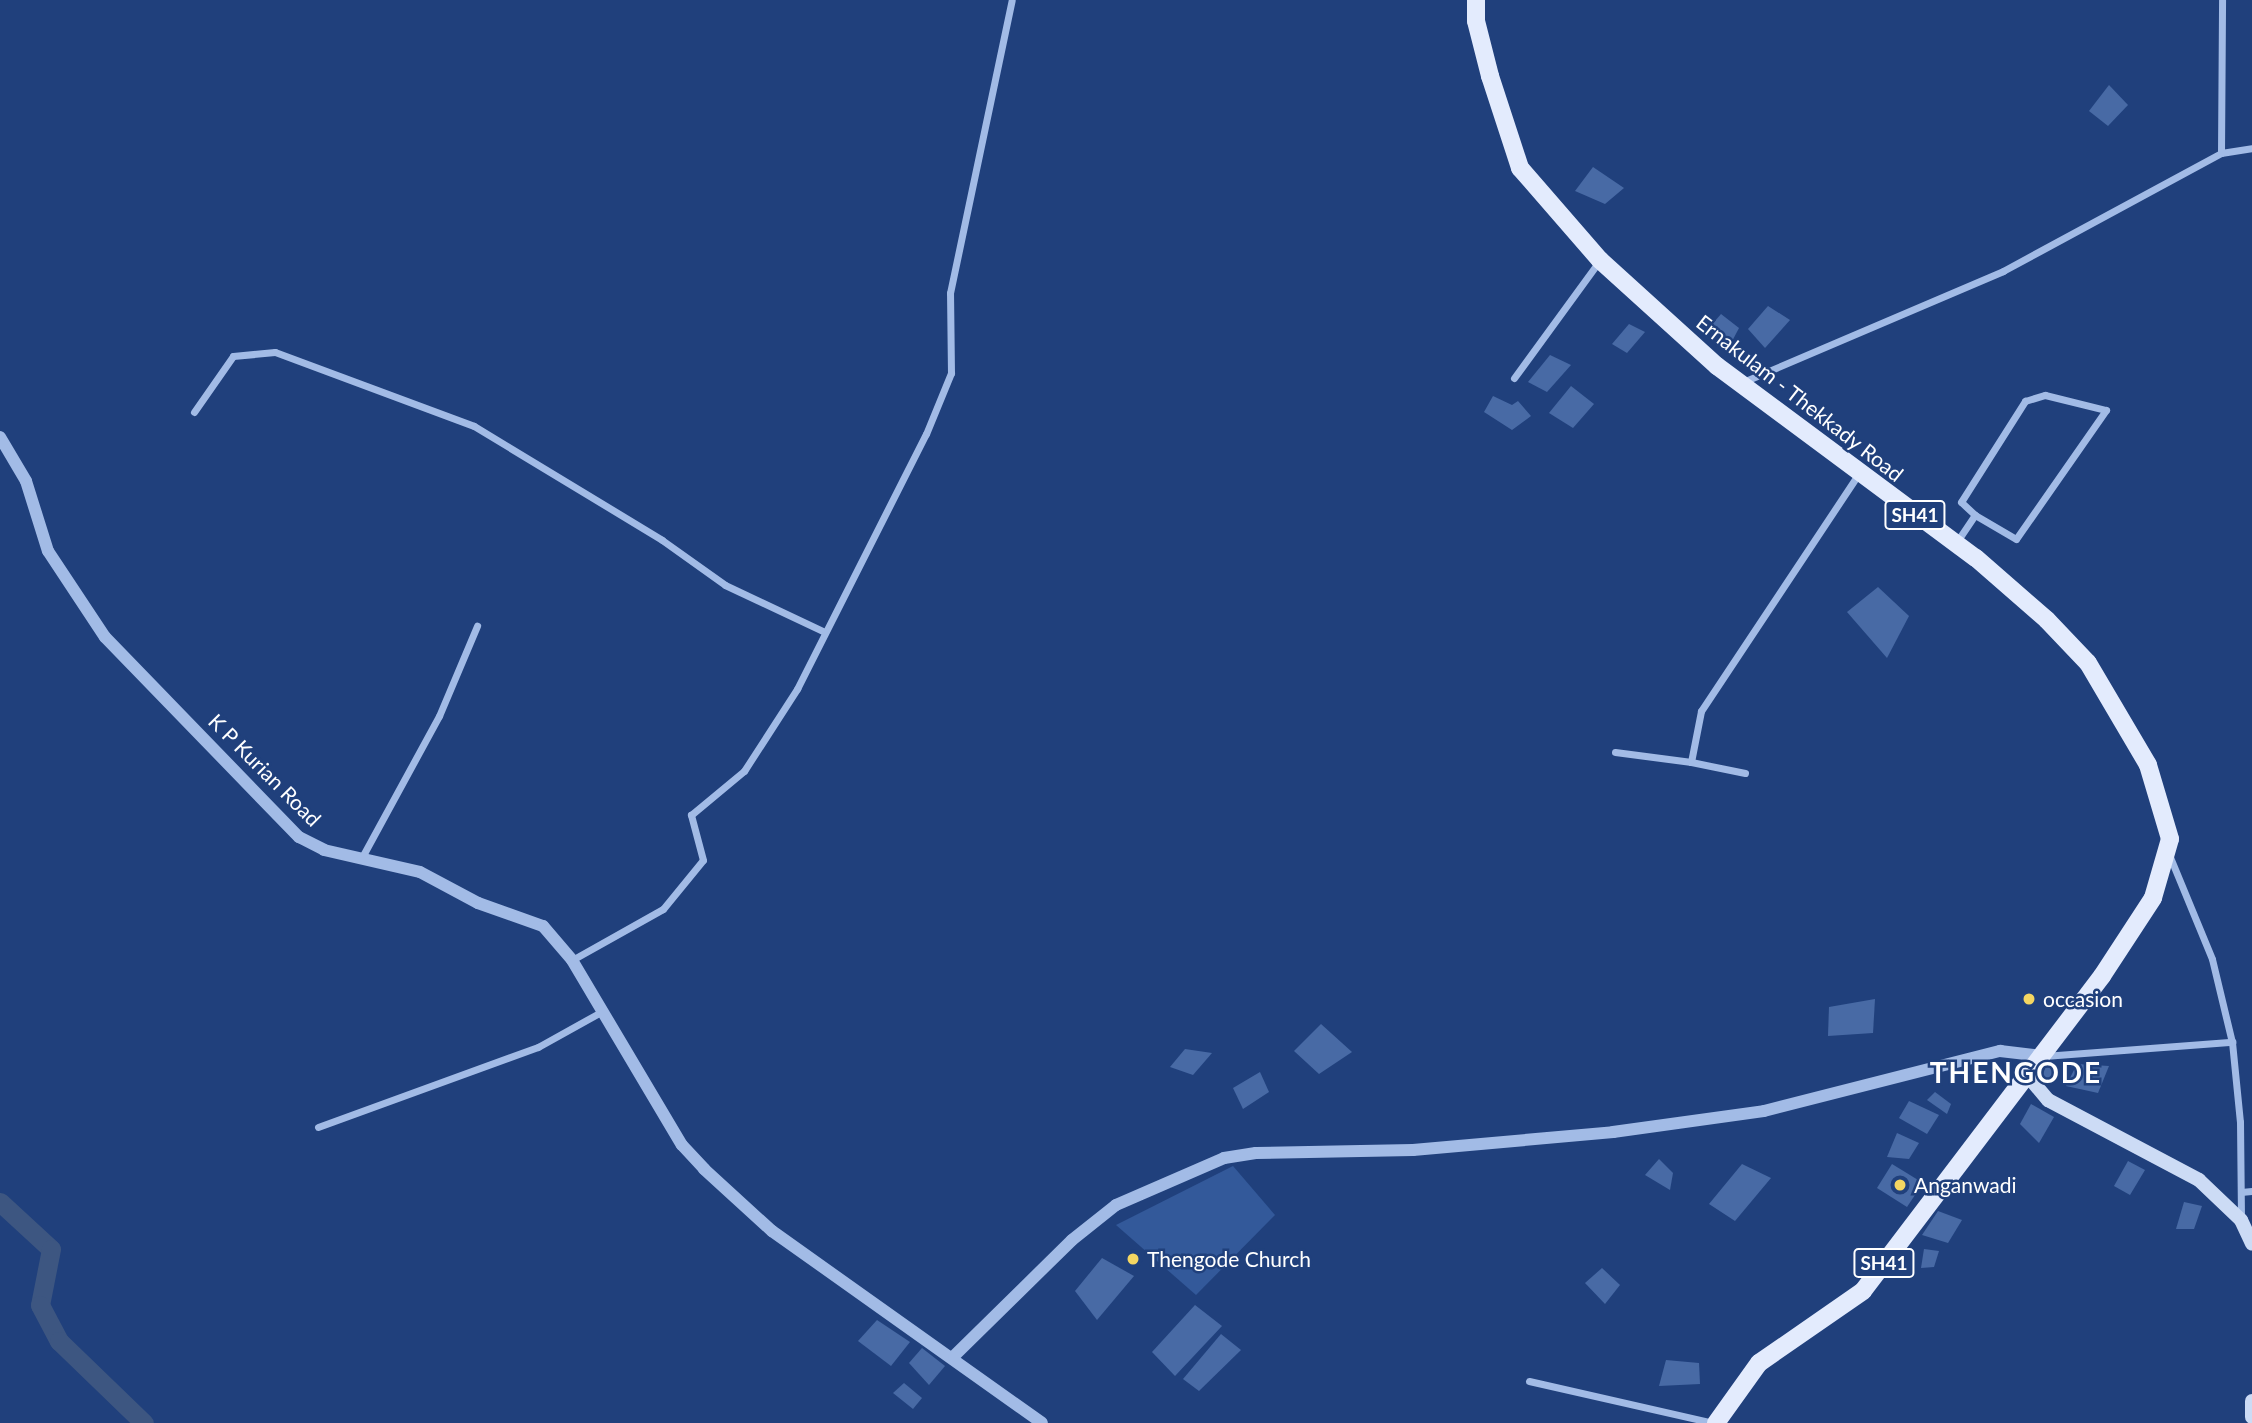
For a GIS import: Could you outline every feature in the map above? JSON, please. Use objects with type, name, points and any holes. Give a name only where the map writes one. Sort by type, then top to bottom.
[{"type":"main road","name":"Ernakulam - Thekkady Road","points":[[1476,0],[1476,21],[1490,76],[1520,168],[1600,260],[1739,383],[1858,475],[1955,543],[2047,620],[2088,663],[2148,765],[2170,839],[2168,854],[2153,898],[2043,1056],[1863,1292],[1759,1363],[1715,1423]]},
{"type":"main road","points":[[2028,1075],[2048,1100],[2199,1180],[2242,1220],[2252,1244]]},
{"type":"main road","points":[[2252,1401],[2252,1417]]},
{"type":"street","points":[[572,960],[663,909],[703,860],[691,815],[744,771],[797,689],[926,434],[951,373],[950,293],[1012,0]]},
{"type":"street","points":[[2221,153],[2222,0]]},
{"type":"street","points":[[1739,383],[2003,271],[2221,153],[2252,148]]},
{"type":"street","points":[[1514,378],[1600,260]]},
{"type":"street","points":[[194,412],[233,356],[275,352],[474,426],[662,540],[725,585],[825,632]]},
{"type":"street","points":[[2045,395],[2106,410],[2016,539],[1975,515],[1961,502],[2025,401],[2045,395]]},
{"type":"street","name":"K P Kurian Road","points":[[0,437],[26,481],[48,551],[105,637],[299,837],[324,850],[420,872],[478,903],[543,926],[572,960],[599,1013],[682,1145],[704,1169],[772,1231],[954,1356],[1042,1423]]},
{"type":"street","points":[[1691,762],[1701,711],[1858,475]]},
{"type":"street","points":[[1955,543],[1975,515]]},
{"type":"street","points":[[361,859],[439,716],[477,626]]},
{"type":"street","points":[[1615,752],[1691,762],[1745,773]]},
{"type":"street","points":[[2168,854],[2212,959],[2232,1042],[2242,1220]]},
{"type":"street","points":[[318,1127],[538,1047],[599,1013]]},
{"type":"street","points":[[954,1356],[1072,1240],[1116,1205],[1224,1158],[1256,1153],[1413,1150],[1613,1132],[1764,1111],[2000,1051],[2043,1056],[2232,1042]]},
{"type":"street","points":[[2241,1192],[2252,1191]]},
{"type":"street","points":[[1528,1381],[1715,1423]]},
{"type":"shaded area","points":[[1233,1166],[1275,1215],[1196,1295],[1116,1225]]},
{"type":"building","points":[[2109,85],[2128,105],[2108,126],[2089,111]]},
{"type":"building","points":[[1593,167],[1624,188],[1605,204],[1575,191]]},
{"type":"building","points":[[1768,306],[1790,320],[1765,348],[1748,329]]},
{"type":"building","points":[[1721,314],[1739,328],[1729,347],[1709,328]]},
{"type":"building","points":[[1629,324],[1645,332],[1627,353],[1612,344]]},
{"type":"building","points":[[1550,355],[1571,365],[1547,392],[1528,382]]},
{"type":"building","points":[[1571,386],[1594,404],[1573,428],[1549,413]]},
{"type":"building","points":[[1493,396],[1512,405],[1518,401],[1531,416],[1512,430],[1484,412]]},
{"type":"building","points":[[1878,587],[1909,616],[1887,658],[1847,612]]},
{"type":"building","points":[[1875,999],[1873,1033],[1828,1036],[1829,1007]]},
{"type":"building","points":[[1321,1024],[1352,1052],[1319,1074],[1294,1051]]},
{"type":"building","points":[[1185,1049],[1212,1053],[1193,1075],[1170,1067]]},
{"type":"building","points":[[2047,1063],[2059,1067],[2055,1080],[2042,1077]]},
{"type":"building","points":[[2077,1064],[2109,1066],[2098,1093],[2066,1086]]},
{"type":"building","points":[[1260,1072],[1269,1092],[1243,1109],[1233,1088]]},
{"type":"building","points":[[1935,1092],[1951,1104],[1947,1114],[1927,1100]]},
{"type":"building","points":[[1909,1101],[1939,1115],[1927,1134],[1899,1118]]},
{"type":"building","points":[[2031,1104],[2054,1117],[2039,1143],[2020,1124]]},
{"type":"building","points":[[1897,1133],[1919,1143],[1909,1159],[1887,1157]]},
{"type":"building","points":[[1659,1159],[1673,1173],[1670,1190],[1645,1175]]},
{"type":"building","points":[[2128,1161],[2145,1170],[2130,1195],[2114,1186]]},
{"type":"building","points":[[1742,1164],[1771,1178],[1735,1221],[1709,1204]]},
{"type":"building","name":"Anganwadi","points":[[1892,1164],[1923,1183],[1907,1207],[1877,1188]]},
{"type":"building","points":[[2184,1202],[2202,1206],[2194,1229],[2176,1229]]},
{"type":"building","points":[[1938,1211],[1962,1220],[1948,1243],[1922,1235]]},
{"type":"building","points":[[1924,1249],[1939,1251],[1934,1267],[1921,1268]]},
{"type":"building","points":[[1102,1258],[1134,1276],[1097,1320],[1075,1291]]},
{"type":"building","points":[[1602,1268],[1620,1285],[1605,1304],[1585,1283]]},
{"type":"building","points":[[1195,1305],[1222,1326],[1175,1376],[1152,1352]]},
{"type":"building","points":[[877,1320],[910,1342],[891,1366],[858,1341]]},
{"type":"building","points":[[1221,1334],[1241,1350],[1199,1391],[1183,1379]]},
{"type":"building","points":[[922,1348],[945,1366],[929,1385],[909,1363]]},
{"type":"building","points":[[1666,1360],[1699,1363],[1700,1384],[1659,1386]]},
{"type":"building","points":[[904,1383],[922,1398],[913,1409],[893,1393]]},
{"type":"waterway","points":[[0,1202],[51,1249],[40,1305],[59,1341],[144,1423]]},
{"type":"place","name":"occasion","points":[[2029,999]]},
{"type":"place","name":"Anganwadi","points":[[1900,1185]]},
{"type":"place","name":"Thengode Church","points":[[1133,1259]]},
{"type":"district","name":"THENGODE","points":[[2016,1072]]}]
